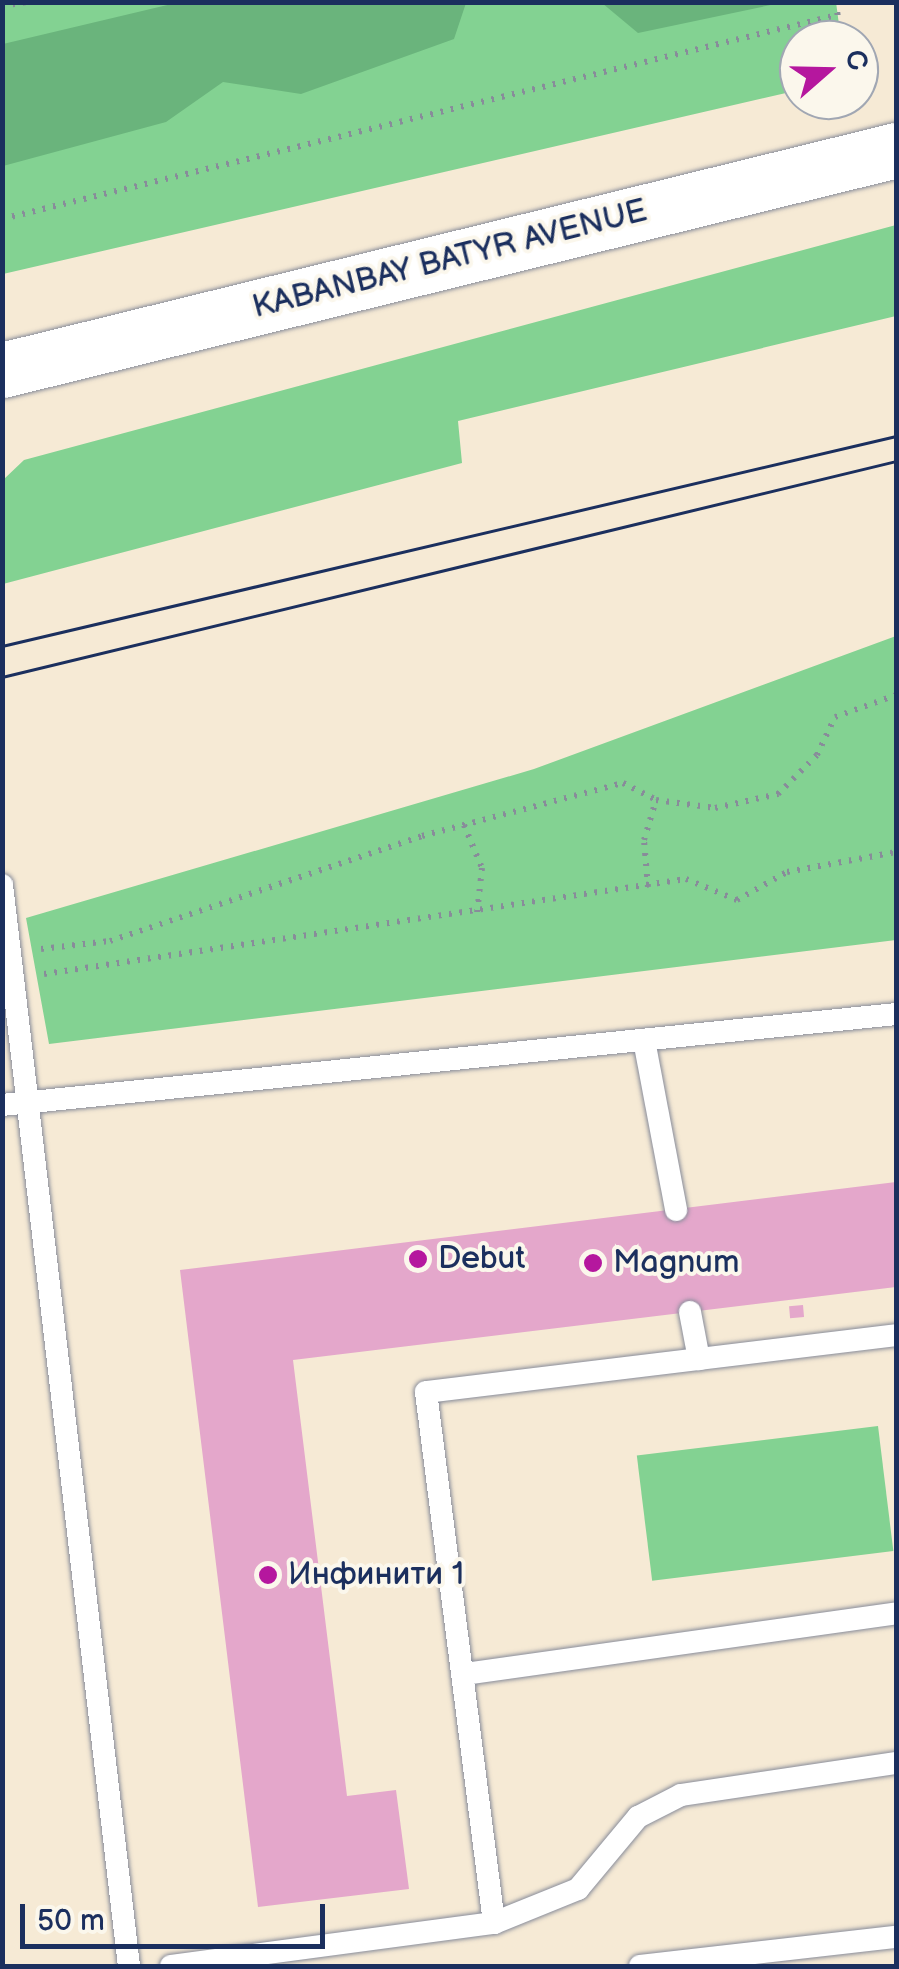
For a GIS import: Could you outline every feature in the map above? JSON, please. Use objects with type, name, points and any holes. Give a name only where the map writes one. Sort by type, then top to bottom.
[{"type":"main road","name":"KABANBAY BATYR AVENUE","points":[[2,370],[896,150]]},
{"type":"lane","points":[[2,885],[129,1966]]},
{"type":"lane","points":[[2,1105],[896,1014]]},
{"type":"lane","points":[[644,1040],[676,1210]]},
{"type":"lane","points":[[690,1312],[698,1359]]},
{"type":"lane","points":[[494,1923],[426,1392],[896,1336]]},
{"type":"lane","points":[[464,1674],[896,1614]]},
{"type":"lane","points":[[171,1966],[494,1923],[578,1889],[638,1817],[681,1794],[896,1763]]},
{"type":"lane","points":[[640,1966],[896,1937]]},
{"type":"path","points":[[2,6],[27,2]]},
{"type":"path","points":[[836,2],[839,20]]},
{"type":"path","points":[[2,218],[838,15]]},
{"type":"path","points":[[10,952],[110,941],[464,824],[623,783],[656,800],[715,808],[778,794],[818,754],[834,716],[896,695]]},
{"type":"path","points":[[648,887],[644,840],[656,800]]},
{"type":"path","points":[[464,824],[482,868],[477,913]]},
{"type":"path","points":[[13,979],[477,913],[686,878],[738,900],[787,872],[896,852]]},
{"type":"green space","points":[[180,2],[466,3],[454,39],[301,94],[223,82],[166,122],[3,166],[3,44]]},
{"type":"green space","points":[[836,2],[838,20],[779,20],[779,95],[3,274],[2,3]]},
{"type":"green space","points":[[602,3],[780,3],[638,33]]},
{"type":"green space","points":[[896,225],[896,316],[458,421],[462,463],[3,584],[3,480],[24,460]]},
{"type":"green space","points":[[896,636],[896,940],[49,1044],[26,918],[534,769]]},
{"type":"green space","points":[[878,1426],[893,1551],[652,1581],[637,1456]]},
{"type":"building","name":"Инфинити 1","points":[[896,1182],[896,1287],[293,1360],[347,1796],[396,1790],[409,1889],[258,1907],[180,1270]]},
{"type":"building","points":[[803,1305],[804,1317],[790,1318],[789,1306]]},
{"type":"tram line","points":[[2,646],[896,436]]},
{"type":"tram line","points":[[2,677],[896,461]]},
{"type":"place","name":"Debut","points":[[418,1259]]},
{"type":"place","name":"Magnum","points":[[593,1263]]},
{"type":"place","name":"Инфинити 1","points":[[268,1575]]}]
